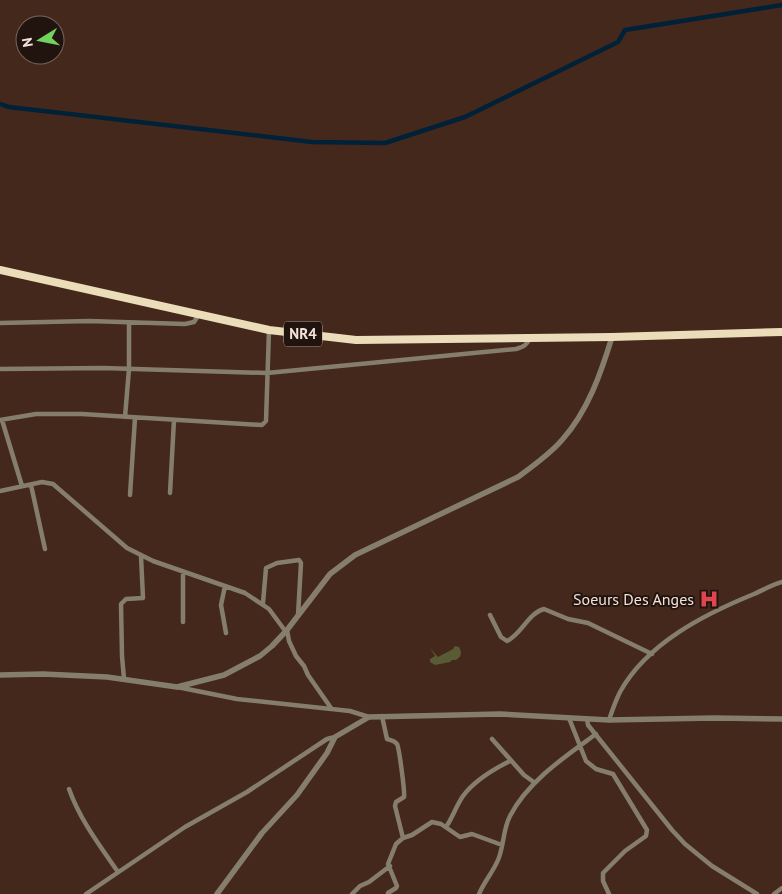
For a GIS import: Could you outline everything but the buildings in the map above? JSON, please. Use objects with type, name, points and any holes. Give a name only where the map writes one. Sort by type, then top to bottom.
[{"type":"highway","name":"NR4","points":[[0,270],[270,330],[356,340],[612,337],[781,332]]},
{"type":"street","points":[[0,323],[88,321],[192,323],[199,314]]},
{"type":"street","points":[[125,417],[129,368],[129,323]]},
{"type":"street","points":[[22,486],[1,420],[36,414],[82,414],[254,426],[265,424],[270,330]]},
{"type":"street","points":[[0,369],[129,368],[267,373],[516,349],[524,346],[530,337]]},
{"type":"street","points":[[177,687],[198,683],[236,670],[260,656],[287,631],[330,574],[355,555],[518,477],[536,464],[562,441],[580,416],[601,371],[612,337]]},
{"type":"street","points":[[130,495],[136,418]]},
{"type":"street","points":[[170,493],[174,420]]},
{"type":"street","points":[[0,491],[46,482],[56,486],[120,542],[141,556],[245,593],[263,603],[287,631],[296,656],[331,708]]},
{"type":"street","points":[[31,485],[44,549]]},
{"type":"street","points":[[124,679],[121,604],[124,600],[143,598],[141,556]]},
{"type":"street","points":[[263,603],[266,568],[277,563],[299,560],[301,563],[298,616]]},
{"type":"street","points":[[184,572],[184,622]]},
{"type":"street","points":[[608,720],[621,691],[652,654],[688,627],[733,602],[782,582]]},
{"type":"street","points":[[225,586],[221,605],[226,633]]},
{"type":"street","points":[[490,614],[501,637],[507,641],[536,612],[544,609],[588,623],[652,654]]},
{"type":"street","points":[[0,675],[43,674],[107,677],[177,687],[237,699],[350,710],[369,717],[500,714],[541,715],[587,720],[782,719]]},
{"type":"street","points":[[382,716],[386,739],[395,741],[398,746],[405,794],[404,797],[396,802],[395,806],[403,838]]},
{"type":"street","points":[[86,894],[185,827],[247,792],[327,739],[369,717]]},
{"type":"street","points":[[569,718],[586,761],[596,769],[613,774],[647,830],[646,836],[626,850],[603,873],[603,880],[609,894]]},
{"type":"street","points":[[587,720],[588,725],[655,810],[685,844],[712,866],[757,894]]},
{"type":"street","points":[[479,894],[497,862],[509,817],[535,782],[562,758],[596,734]]},
{"type":"street","points":[[217,894],[262,832],[297,795],[327,753],[335,736]]},
{"type":"street","points":[[492,739],[524,775],[535,782]]},
{"type":"street","points":[[446,827],[464,795],[485,776],[510,761]]},
{"type":"street","points":[[69,789],[86,824],[118,872]]},
{"type":"street","points":[[388,893],[397,886],[389,868],[389,860],[394,848],[403,838],[412,835],[432,822],[441,824],[460,837],[472,834],[502,845]]},
{"type":"street","points":[[352,894],[360,886],[369,882],[390,866]]},
{"type":"street","points":[[774,894],[782,888]]},
{"type":"green space","points":[[455,646],[459,647],[461,653],[456,660],[435,665],[430,662],[430,659],[435,656],[430,648],[438,657]]},
{"type":"waterway","points":[[0,104],[9,107],[312,142],[385,143],[465,117],[618,42],[625,30],[782,5]]},
{"type":"place","name":"Soeurs Des Anges","points":[[709,599]]}]
